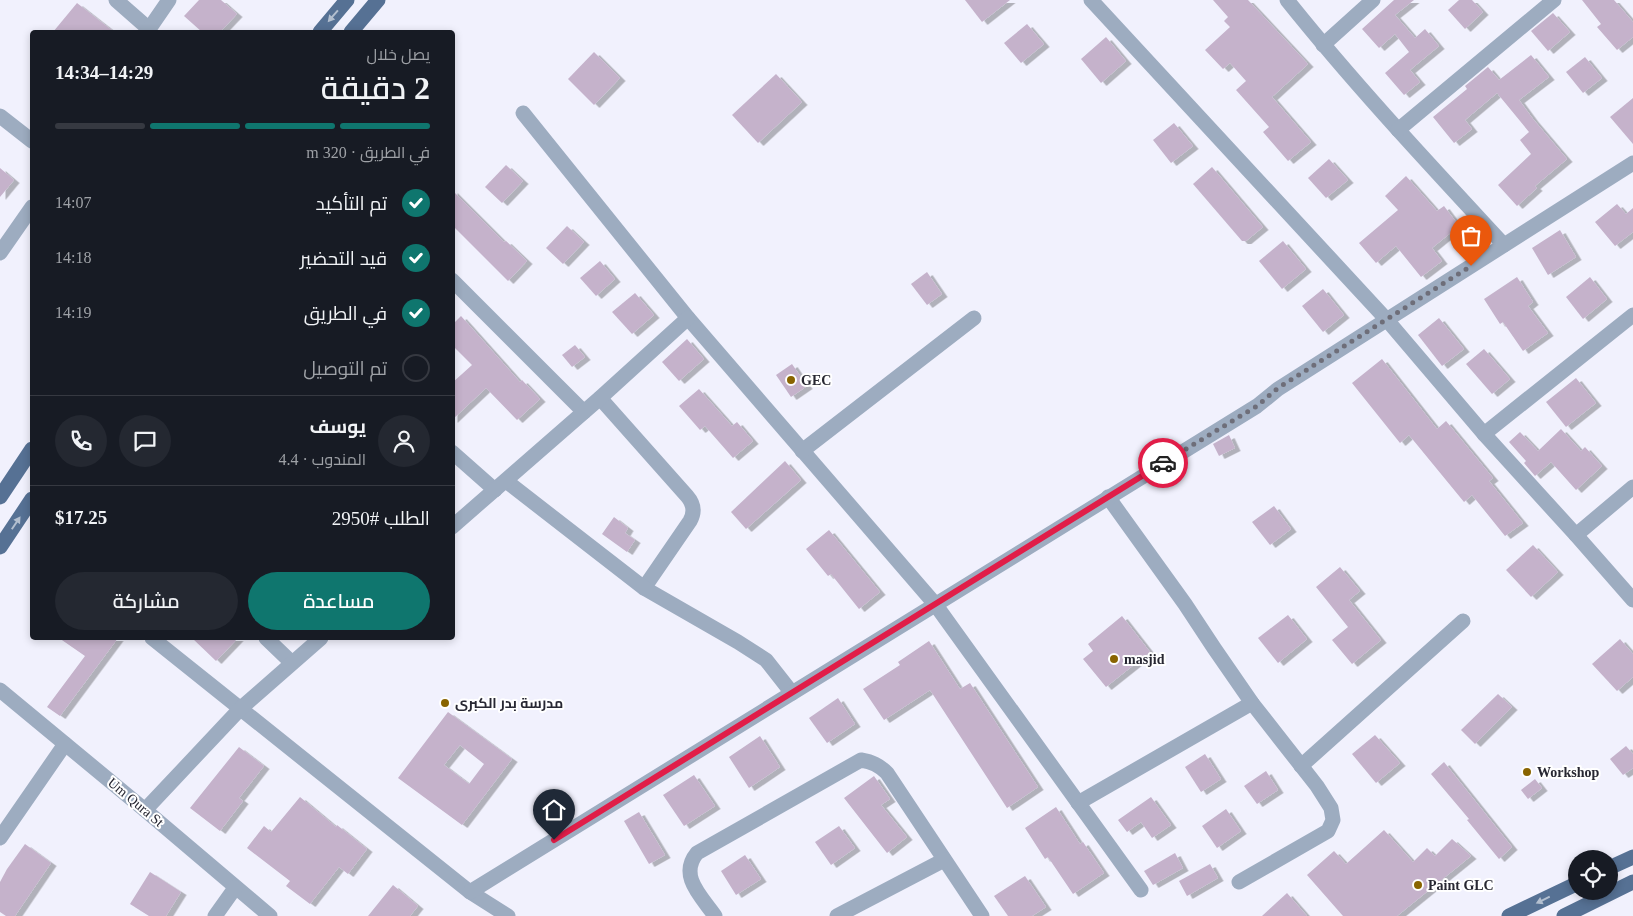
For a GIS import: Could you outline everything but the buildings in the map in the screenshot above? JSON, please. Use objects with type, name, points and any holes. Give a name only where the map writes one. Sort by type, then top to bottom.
[{"type":"main road","points":[[322,30],[347,0]]},
{"type":"main road","points":[[353,30],[378,0]]},
{"type":"main road","points":[[0,497],[30,452]]},
{"type":"main road","points":[[0,548],[30,502]]},
{"type":"main road","points":[[1618,864],[1633,857]]},
{"type":"main road","points":[[1564,916],[1633,882]]},
{"type":"main road","points":[[1509,916],[1568,888]]},
{"type":"street","points":[[116,0],[147,30]]},
{"type":"street","points":[[149,30],[169,0]]},
{"type":"street","points":[[1092,0],[1387,320],[1484,434],[1633,600]]},
{"type":"street","points":[[1287,0],[1323,45],[1398,130],[1504,245]]},
{"type":"street","points":[[1323,45],[1373,0]]},
{"type":"street","points":[[1398,130],[1554,0]]},
{"type":"street","points":[[523,113],[688,318],[935,604],[1141,890]]},
{"type":"street","points":[[0,116],[30,139]]},
{"type":"street","points":[[470,892],[1257,406],[1278,388],[1633,163]]},
{"type":"street","points":[[0,253],[30,210]]},
{"type":"street","points":[[455,283],[584,412]]},
{"type":"street","points":[[1484,434],[1633,316]]},
{"type":"street","points":[[455,523],[600,398],[688,318]]},
{"type":"street","points":[[802,452],[974,318]]},
{"type":"street","points":[[600,398],[687,496],[693,506],[690,521],[644,588]]},
{"type":"street","points":[[455,454],[644,588],[759,655],[779,675],[792,694]]},
{"type":"street","points":[[1576,535],[1633,487]]},
{"type":"street","points":[[1108,497],[1185,604],[1252,702],[1317,786],[1331,808],[1333,820],[1328,831],[1239,882]]},
{"type":"street","points":[[1301,766],[1464,621]]},
{"type":"street","points":[[154,640],[470,892],[508,916]]},
{"type":"street","points":[[268,640],[291,662]]},
{"type":"street","points":[[146,810],[240,709],[291,662],[318,640]]},
{"type":"street","name":"Um Qura St","points":[[0,690],[146,810],[270,916]]},
{"type":"street","points":[[1078,803],[1252,702]]},
{"type":"street","points":[[0,838],[65,744]]},
{"type":"street","points":[[715,916],[690,879],[689,870],[692,859],[697,853],[861,760],[881,766],[887,773],[982,916]]},
{"type":"street","points":[[836,916],[944,860]]},
{"type":"street","points":[[215,916],[235,888]]},
{"type":"way so far","points":[[1163,463],[1257,406],[1278,388],[1471,266]]},
{"type":"place","name":"GEC","points":[[791,380]]},
{"type":"place","name":"masjid","points":[[1114,659]]},
{"type":"place","name":"مدرسة بدر الكبرى","points":[[445,703]]},
{"type":"place","name":"Workshop","points":[[1527,772]]},
{"type":"place","name":"Paint GLC","points":[[1418,885]]},
{"type":"route","points":[[554,840],[1163,463]]}]
